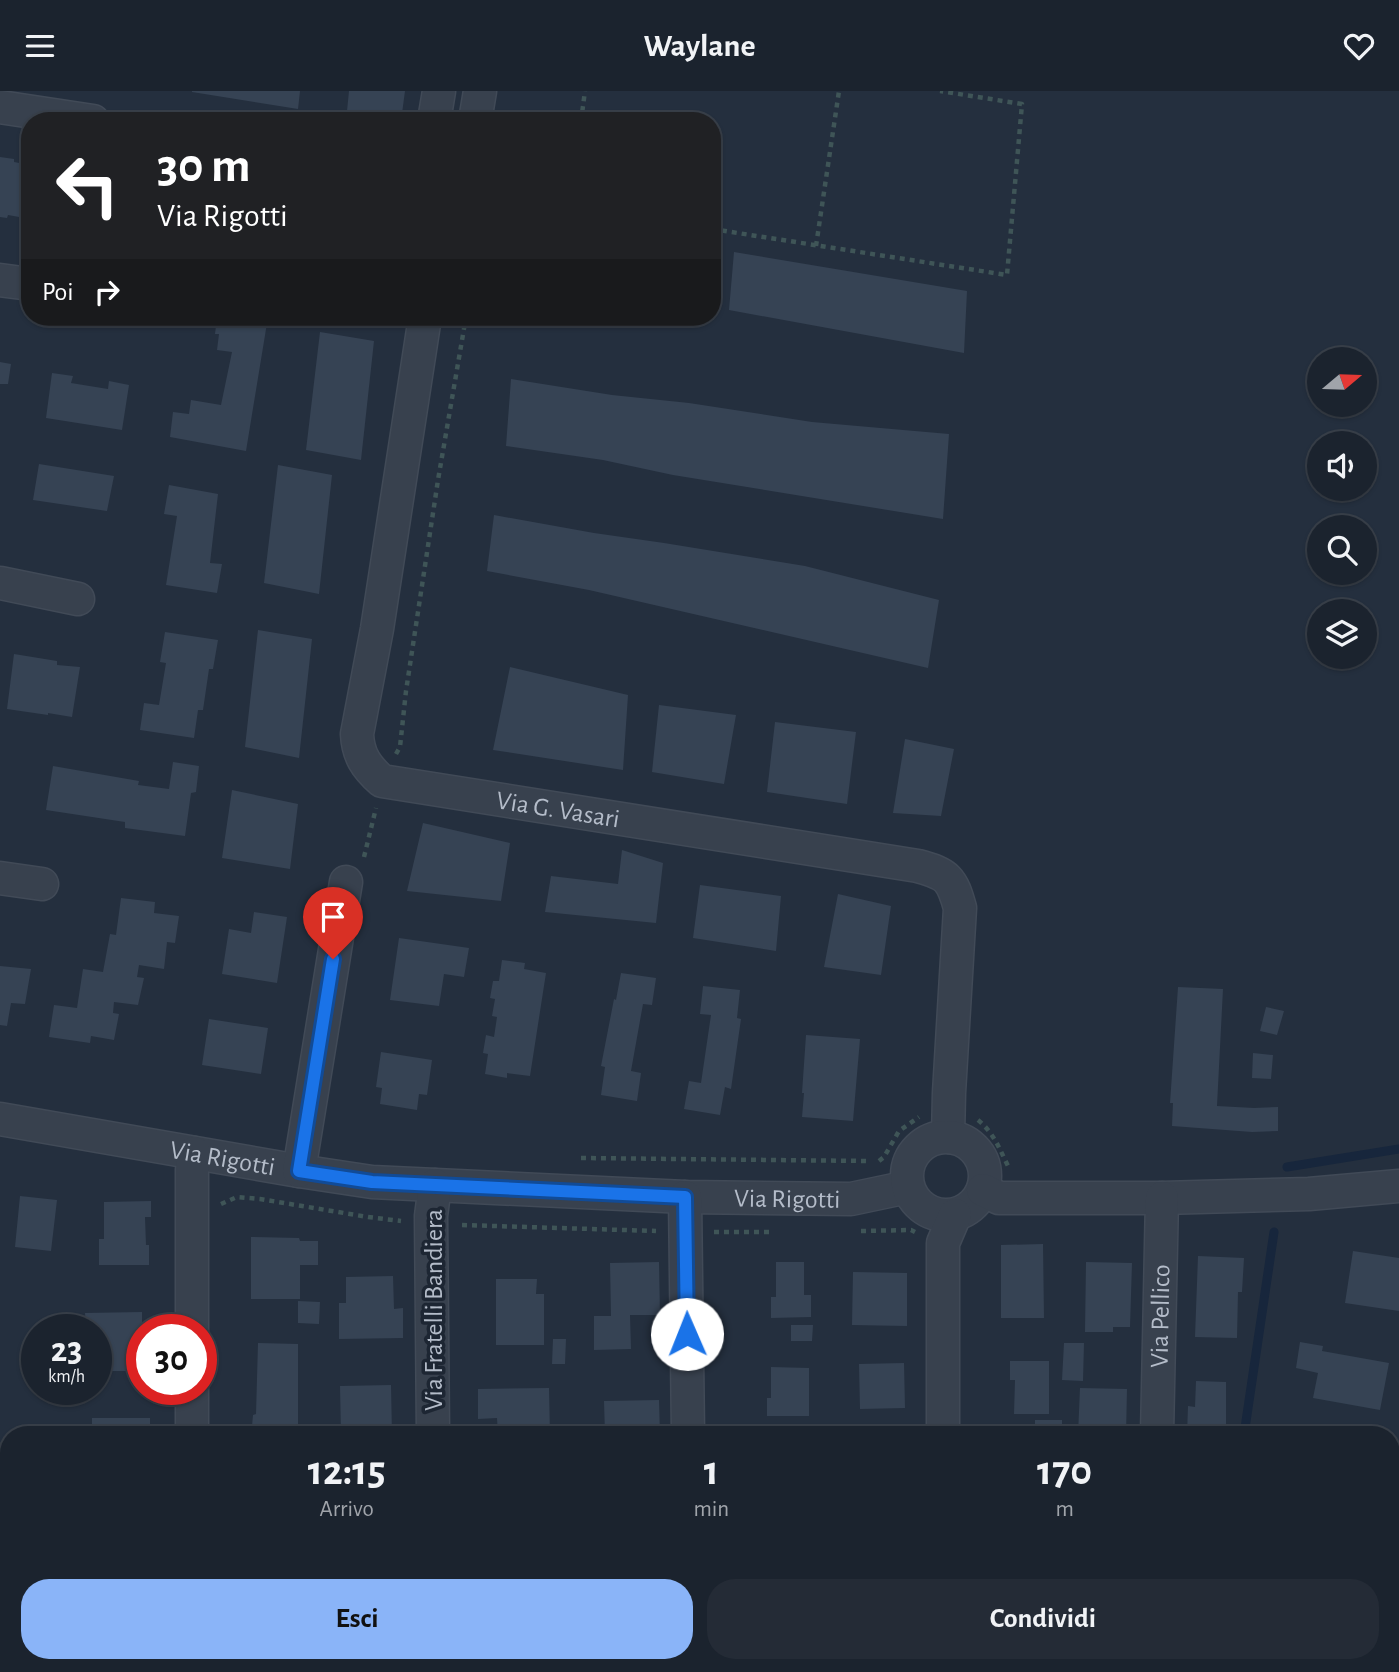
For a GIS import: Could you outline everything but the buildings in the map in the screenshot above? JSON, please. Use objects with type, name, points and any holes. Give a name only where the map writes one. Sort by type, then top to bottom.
[{"type":"street","points":[[436,112],[439,91]]},
{"type":"street","points":[[476,112],[480,91]]},
{"type":"street","points":[[0,107],[33,112]]},
{"type":"street","points":[[0,279],[21,282]]},
{"type":"street","name":"Via G. Vasari","points":[[424,326],[375,639],[357,734],[358,749],[363,762],[382,781],[918,866],[948,878],[955,889],[960,908],[948,1137]]},
{"type":"street","points":[[0,583],[78,599]]},
{"type":"street","points":[[0,878],[43,884]]},
{"type":"street","points":[[299,1171],[346,882]]},
{"type":"street","name":"Via Rigotti","points":[[0,1119],[372,1182],[685,1197],[851,1199],[908,1187]]},
{"type":"street","points":[[948,1137],[971,1145],[979,1154],[985,1178],[983,1190],[972,1206],[955,1215],[943,1216],[921,1207],[913,1198],[906,1176],[912,1156],[919,1147],[927,1141],[948,1137]]},
{"type":"street","points":[[192,1314],[194,1153]]},
{"type":"street","name":"Via Fratelli Bandiera","points":[[433,1426],[431,1224],[435,1185]]},
{"type":"street","points":[[983,1190],[999,1198],[1162,1198],[1309,1194],[1399,1185]]},
{"type":"street","points":[[685,1197],[688,1426]]},
{"type":"street","name":"Via Pellico","points":[[1157,1426],[1162,1198]]},
{"type":"street","points":[[943,1426],[943,1243],[955,1215]]},
{"type":"street","points":[[192,1405],[192,1426]]},
{"type":"path","points":[[582,112],[585,91]]},
{"type":"path","points":[[816,246],[839,91]]},
{"type":"path","points":[[721,230],[1007,275],[1022,104],[940,91]]},
{"type":"path","points":[[400,747],[438,480],[464,326]]},
{"type":"path","points":[[346,882],[358,884],[374,813]]},
{"type":"path","points":[[709,1160],[879,1161],[899,1131],[922,1114]]},
{"type":"path","points":[[973,1114],[988,1128],[1009,1168]]},
{"type":"path","points":[[214,1210],[237,1197],[431,1224],[685,1233],[779,1232]]},
{"type":"path","points":[[858,1231],[911,1230],[917,1234]]},
{"type":"waterway","points":[[1287,1167],[1399,1149]]},
{"type":"waterway","points":[[1245,1426],[1274,1232]]},
{"type":"route","points":[[333,959],[299,1171],[372,1182],[685,1197],[687,1334]]}]
